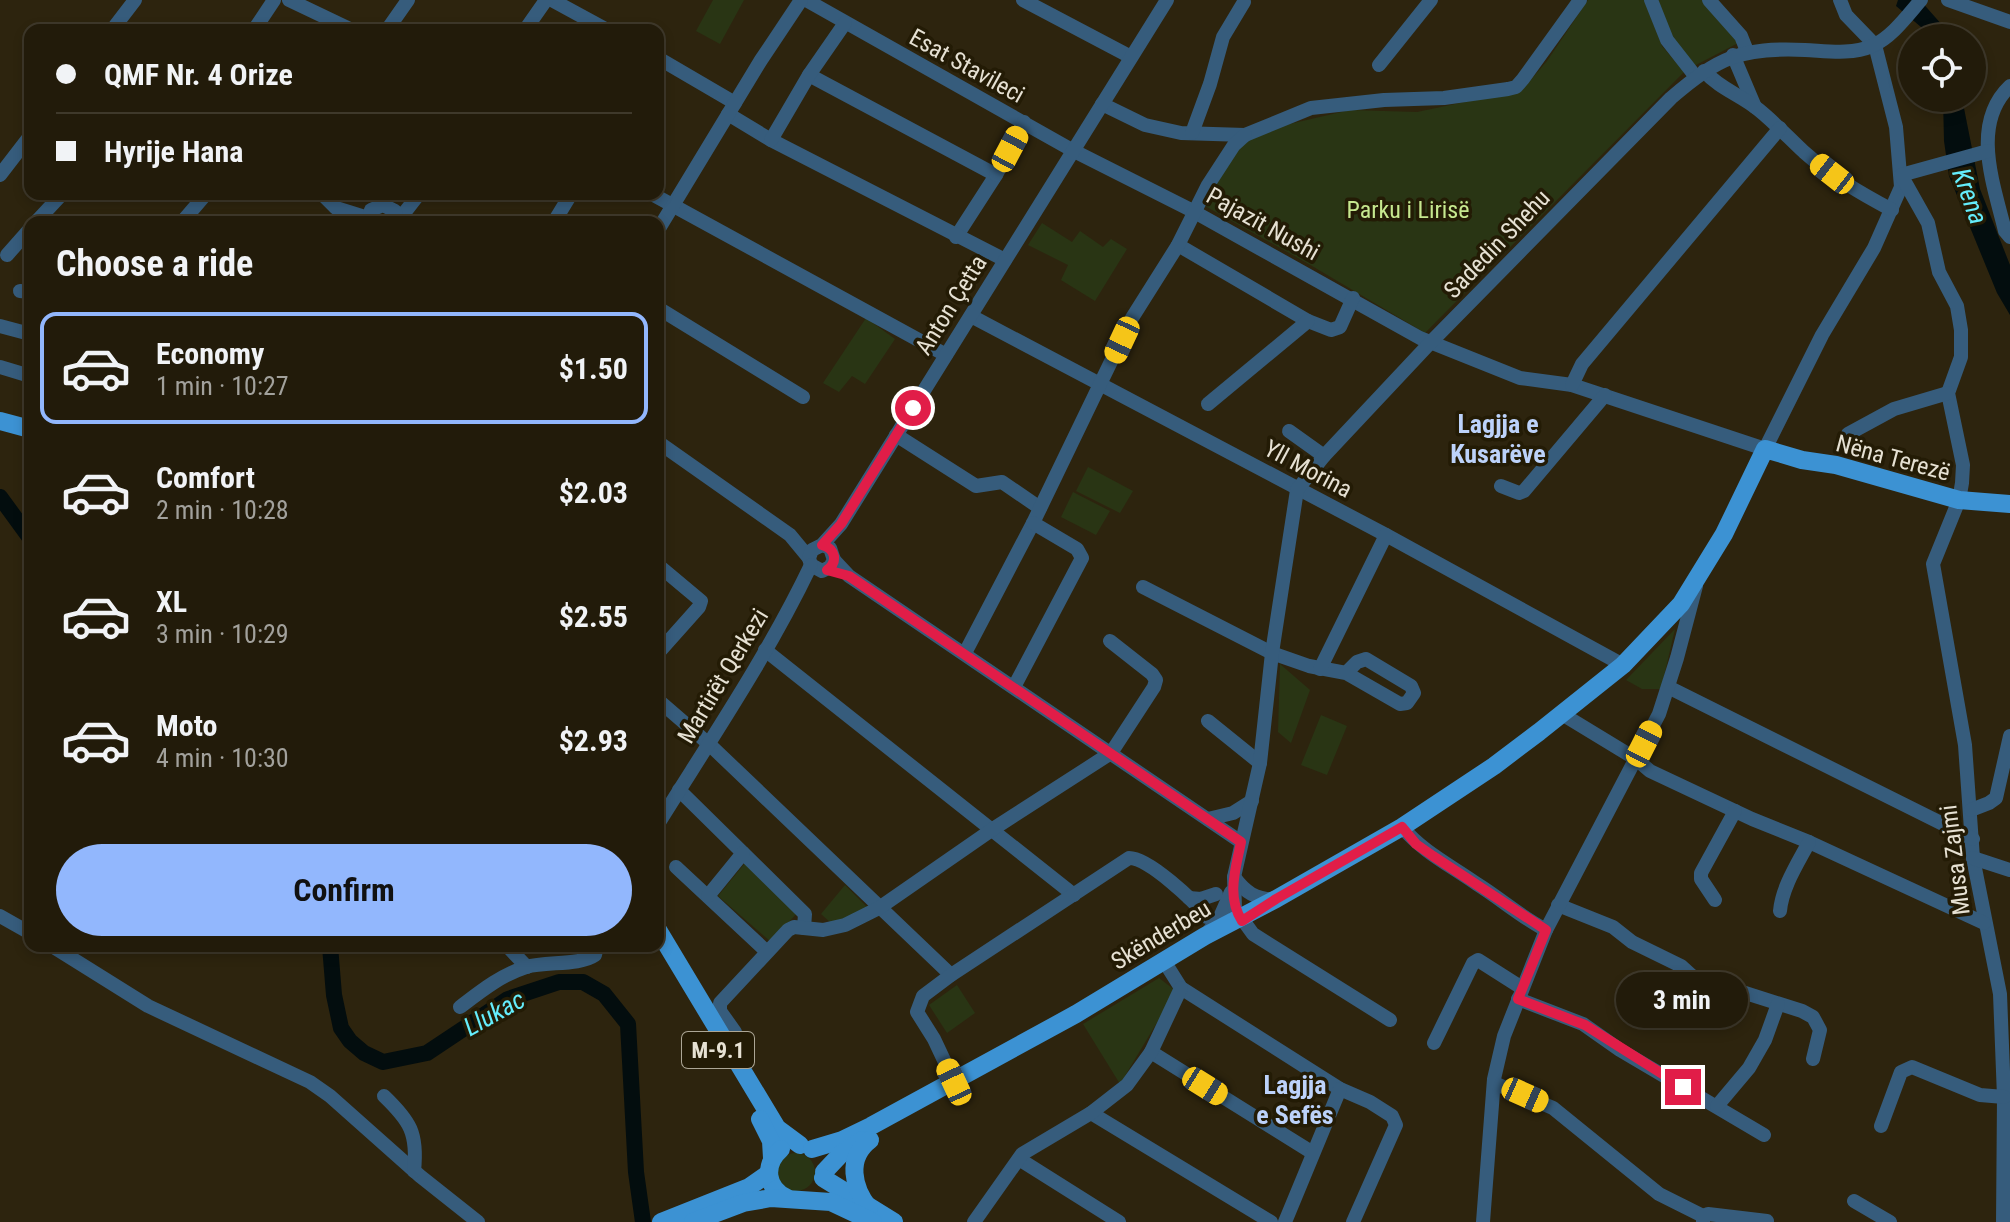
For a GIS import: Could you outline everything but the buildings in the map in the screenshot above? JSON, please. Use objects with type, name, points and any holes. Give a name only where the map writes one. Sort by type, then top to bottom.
[{"type":"main road","points":[[0,421],[24,427]]},
{"type":"main road","points":[[0,434],[24,440]]},
{"type":"main road","name":"Nëna Terezë","points":[[1765,449],[1802,460],[1836,465],[1959,500],[2010,504]]},
{"type":"main road","name":"Skënderbeu","points":[[824,1175],[849,1148],[899,1122],[1402,827],[1494,766],[1562,714],[1623,665],[1663,626],[1698,581],[1765,449]]},
{"type":"main road","points":[[1750,480],[1772,468],[1802,460]]},
{"type":"main road","name":"Skënderbeu","points":[[1166,965],[1206,926],[1241,919]]},
{"type":"main road","name":"M-9.1","points":[[664,940],[777,1128],[821,1159],[824,1175],[871,1215]]},
{"type":"main road","name":"M-9.1","points":[[659,952],[765,1127],[771,1141],[772,1186],[794,1199],[840,1204],[894,1222]]},
{"type":"main road","name":"Skënderbeu","points":[[806,1147],[853,1135],[956,1086]]},
{"type":"main road","points":[[871,1215],[857,1191],[853,1176],[858,1153],[863,1145],[899,1122]]},
{"type":"main road","points":[[668,1219],[749,1187],[784,1147],[806,1147]]},
{"type":"main road","points":[[693,1222],[756,1199],[794,1199],[813,1194],[824,1175]]},
{"type":"street","points":[[117,24],[135,0]]},
{"type":"street","points":[[258,24],[274,0]]},
{"type":"street","points":[[289,0],[339,24]]},
{"type":"street","points":[[391,24],[408,0]]},
{"type":"street","points":[[530,24],[549,0],[595,24]]},
{"type":"street","points":[[664,220],[731,108],[803,0]]},
{"type":"street","name":"Esat Stavileci","points":[[803,0],[1072,150]]},
{"type":"street","points":[[1023,0],[1131,57]]},
{"type":"street","name":"Anton Çetta","points":[[821,558],[1167,0]]},
{"type":"street","points":[[1379,65],[1431,0]]},
{"type":"street","points":[[1102,104],[1145,125],[1192,133],[1245,135],[1311,108],[1384,100],[1444,98],[1516,87],[1580,0]]},
{"type":"street","points":[[1651,0],[1667,40],[1700,74],[1755,107],[1804,152],[1844,182],[1892,210]]},
{"type":"street","points":[[1709,0],[1741,36],[1740,53],[1755,107]]},
{"type":"street","points":[[1765,449],[1822,335],[1874,248],[1901,187],[1896,127],[1875,45],[1846,15],[1840,0]]},
{"type":"street","points":[[1740,53],[1845,52],[1875,45],[1921,0]]},
{"type":"street","points":[[1948,0],[2010,22]]},
{"type":"street","points":[[1192,133],[1223,37],[1244,2]]},
{"type":"street","points":[[771,140],[809,75],[845,23]]},
{"type":"street","name":"Sadedin Shehu","points":[[1297,490],[1324,456],[1431,342],[1671,98],[1700,74],[1740,53]]},
{"type":"street","points":[[664,62],[771,140],[1005,260]]},
{"type":"street","points":[[809,75],[996,175]]},
{"type":"street","points":[[2009,87],[1997,100],[1988,120],[1982,153],[2005,231],[2010,237]]},
{"type":"street","name":"Esat Stavileci","points":[[956,237],[996,175],[1024,122]]},
{"type":"street","points":[[1572,385],[1582,364],[1780,128]]},
{"type":"street","points":[[965,653],[1033,523],[1132,318],[1178,245],[1229,152],[1245,135]]},
{"type":"street","points":[[0,175],[24,144]]},
{"type":"street","name":"Pajazit Nushi","points":[[1072,150],[1194,212],[1431,342],[1520,378],[1572,385],[1765,449]]},
{"type":"street","points":[[1901,175],[1982,153]]},
{"type":"street","points":[[1848,434],[1894,409],[1948,393],[1961,357],[1957,306],[1939,272],[1928,223],[1901,175]]},
{"type":"street","points":[[42,216],[56,200]]},
{"type":"street","points":[[187,216],[201,200]]},
{"type":"street","points":[[328,200],[336,208],[357,216]]},
{"type":"street","points":[[663,200],[946,355]]},
{"type":"street","points":[[369,216],[371,210],[383,205],[395,211],[396,216]]},
{"type":"street","points":[[7,255],[24,236]]},
{"type":"street","points":[[1178,245],[1308,321],[1331,330],[1342,324],[1353,298]]},
{"type":"street","points":[[664,312],[803,397]]},
{"type":"street","name":"Yll Morina","points":[[971,316],[1386,535],[1623,665]]},
{"type":"street","points":[[1208,404],[1308,321]]},
{"type":"street","points":[[0,326],[24,332]]},
{"type":"street","points":[[0,367],[24,374]]},
{"type":"street","name":"Musa Zajmi","points":[[1948,393],[1963,465],[1959,500],[1933,564],[1957,691],[1971,810],[1973,858],[1984,923],[2005,996],[2007,1160],[2003,1222]]},
{"type":"street","points":[[1501,486],[1519,493],[1524,491],[1605,395]]},
{"type":"street","points":[[1289,431],[1324,456]]},
{"type":"street","points":[[896,435],[976,486],[1002,482],[1040,508]]},
{"type":"street","points":[[664,446],[821,558],[1241,842]]},
{"type":"street","points":[[956,1086],[934,1039],[917,1012],[923,996],[1125,860],[1133,858],[1142,861],[1188,898],[1206,926],[1220,917],[1233,882],[1260,763],[1272,653],[1297,490]]},
{"type":"street","points":[[1014,687],[1068,590],[1082,558],[1077,549],[1033,523]]},
{"type":"street","points":[[1320,669],[1386,535]]},
{"type":"street","name":"Martirët Qerkezi","points":[[664,814],[710,745],[821,558]]},
{"type":"street","points":[[664,570],[701,601],[664,646]]},
{"type":"street","points":[[1483,1222],[1494,1083],[1504,1036],[1558,905],[1659,714],[1698,581]]},
{"type":"street","points":[[1143,587],[1272,653],[1320,669],[1346,673]]},
{"type":"street","points":[[735,1032],[720,1011],[720,1003],[788,930],[794,927],[823,930],[845,925],[879,908],[1111,753],[1156,680],[1110,641]]},
{"type":"street","points":[[765,650],[1074,895]]},
{"type":"street","points":[[1668,687],[1973,839]]},
{"type":"street","points":[[664,705],[710,745],[951,975]]},
{"type":"street","points":[[1562,714],[1636,759],[1650,771],[1984,923]]},
{"type":"street","points":[[1208,721],[1260,763]]},
{"type":"street","points":[[1971,810],[1996,798],[2010,736]]},
{"type":"street","points":[[679,790],[805,914],[804,928]]},
{"type":"street","points":[[1208,819],[1233,813],[1252,801]]},
{"type":"street","points":[[1715,900],[1701,879],[1701,873],[1735,811]]},
{"type":"street","points":[[1402,827],[1416,844],[1546,930]]},
{"type":"street","points":[[1780,911],[1789,881],[1809,842]]},
{"type":"street","points":[[708,896],[743,853]]},
{"type":"street","points":[[1973,858],[2010,870]]},
{"type":"street","points":[[676,867],[766,951]]},
{"type":"street","points":[[1233,882],[1252,895],[1276,899]]},
{"type":"street","points":[[1233,882],[1235,909],[1253,934],[1390,1020]]},
{"type":"street","points":[[1188,898],[1201,899],[1216,894]]},
{"type":"street","points":[[1558,905],[1613,927],[1632,942],[1681,966],[1692,976],[1813,1017],[1820,1030],[1813,1059]]},
{"type":"street","points":[[0,916],[24,930]]},
{"type":"street","points":[[62,952],[148,1006],[310,1082],[478,1222]]},
{"type":"street","points":[[513,952],[527,967]]},
{"type":"street","points":[[460,1007],[500,977],[527,967],[562,961],[585,962],[596,952]]},
{"type":"street","points":[[1434,1043],[1473,963],[1478,960],[1520,994],[1585,1025],[1620,1050],[1764,1135]]},
{"type":"street","points":[[1166,965],[1181,988],[1340,1089],[1392,1116],[1396,1125],[1353,1222]]},
{"type":"street","points":[[974,1222],[1022,1154],[1091,1113],[1127,1085],[1151,1052],[1181,988]]},
{"type":"street","points":[[1717,1106],[1749,1068],[1765,1040],[1778,1004]]},
{"type":"street","points":[[1151,1052],[1313,1153]]},
{"type":"street","points":[[1881,1126],[1901,1072],[1912,1067],[1980,1095],[2004,1097]]},
{"type":"street","points":[[1494,1083],[1553,1108],[1659,1194],[1703,1219],[1708,1214],[1767,1221]]},
{"type":"street","points":[[1285,1222],[1340,1089]]},
{"type":"street","points":[[384,1096],[409,1121],[416,1157],[414,1171]]},
{"type":"street","points":[[1091,1113],[1271,1222]]},
{"type":"street","points":[[1019,1159],[1119,1222]]},
{"type":"street","points":[[1854,1201],[1890,1222]]},
{"type":"green space","points":[[713,0],[744,0],[720,44],[696,31]]},
{"type":"green space","name":"Parku i Lirisë","points":[[1588,0],[1644,0],[1662,46],[1684,72],[1425,333],[1205,206],[1222,164],[1259,131],[1350,110],[1417,112],[1522,90],[1547,61]]},
{"type":"green space","points":[[1658,0],[1706,0],[1744,40],[1694,66],[1672,35]]},
{"type":"green space","points":[[1042,223],[1072,242],[1080,231],[1103,247],[1111,239],[1127,249],[1095,301],[1061,280],[1068,265],[1028,245]]},
{"type":"green space","points":[[866,318],[895,339],[865,384],[852,376],[839,392],[823,383]]},
{"type":"green space","points":[[1088,467],[1133,491],[1120,513],[1076,491]]},
{"type":"green space","points":[[1073,492],[1110,511],[1096,535],[1061,517]]},
{"type":"green space","points":[[1675,629],[1661,689],[1642,689],[1626,680]]},
{"type":"green space","points":[[1280,664],[1310,690],[1291,743],[1278,732]]},
{"type":"green space","points":[[1321,715],[1347,726],[1327,775],[1301,765]]},
{"type":"green space","points":[[745,863],[798,912],[771,942],[718,896]]},
{"type":"green space","points":[[845,885],[868,908],[851,919],[831,923],[821,914]]},
{"type":"green space","points":[[1159,978],[1176,991],[1120,1084],[1083,1024]]},
{"type":"green space","points":[[957,985],[975,1013],[947,1033],[929,1005]]},
{"type":"green space","points":[[796,1153],[810,1158],[815,1172],[810,1186],[796,1191],[782,1186],[777,1172],[782,1158]]},
{"type":"water","points":[[1898,0],[1920,0],[1941,24],[1917,24],[1896,6]]},
{"type":"water","name":"Krena","points":[[1943,112],[1965,112],[1980,189],[2010,265],[2010,315],[1997,293],[1949,176]]},
{"type":"waterway","name":"Llukac","points":[[0,497],[24,530]]},
{"type":"waterway","name":"Llukac","points":[[330,952],[334,995],[341,1028],[364,1053],[383,1062],[427,1053],[508,999],[559,982],[583,982],[604,994],[628,1024],[636,1172],[643,1222]]},
{"type":"district","name":"Lagjja e Kusarëve","points":[[1498,439]]},
{"type":"district","name":"Lagjja e Sefës","points":[[1295,1100]]},
{"type":"route","points":[[913,408],[841,524],[822,545],[830,548],[834,556],[833,564],[827,570],[849,576],[1241,842],[1232,888],[1235,909],[1242,921],[1402,827],[1416,844],[1528,921],[1546,930],[1518,999],[1585,1025],[1620,1050],[1683,1087]]}]
